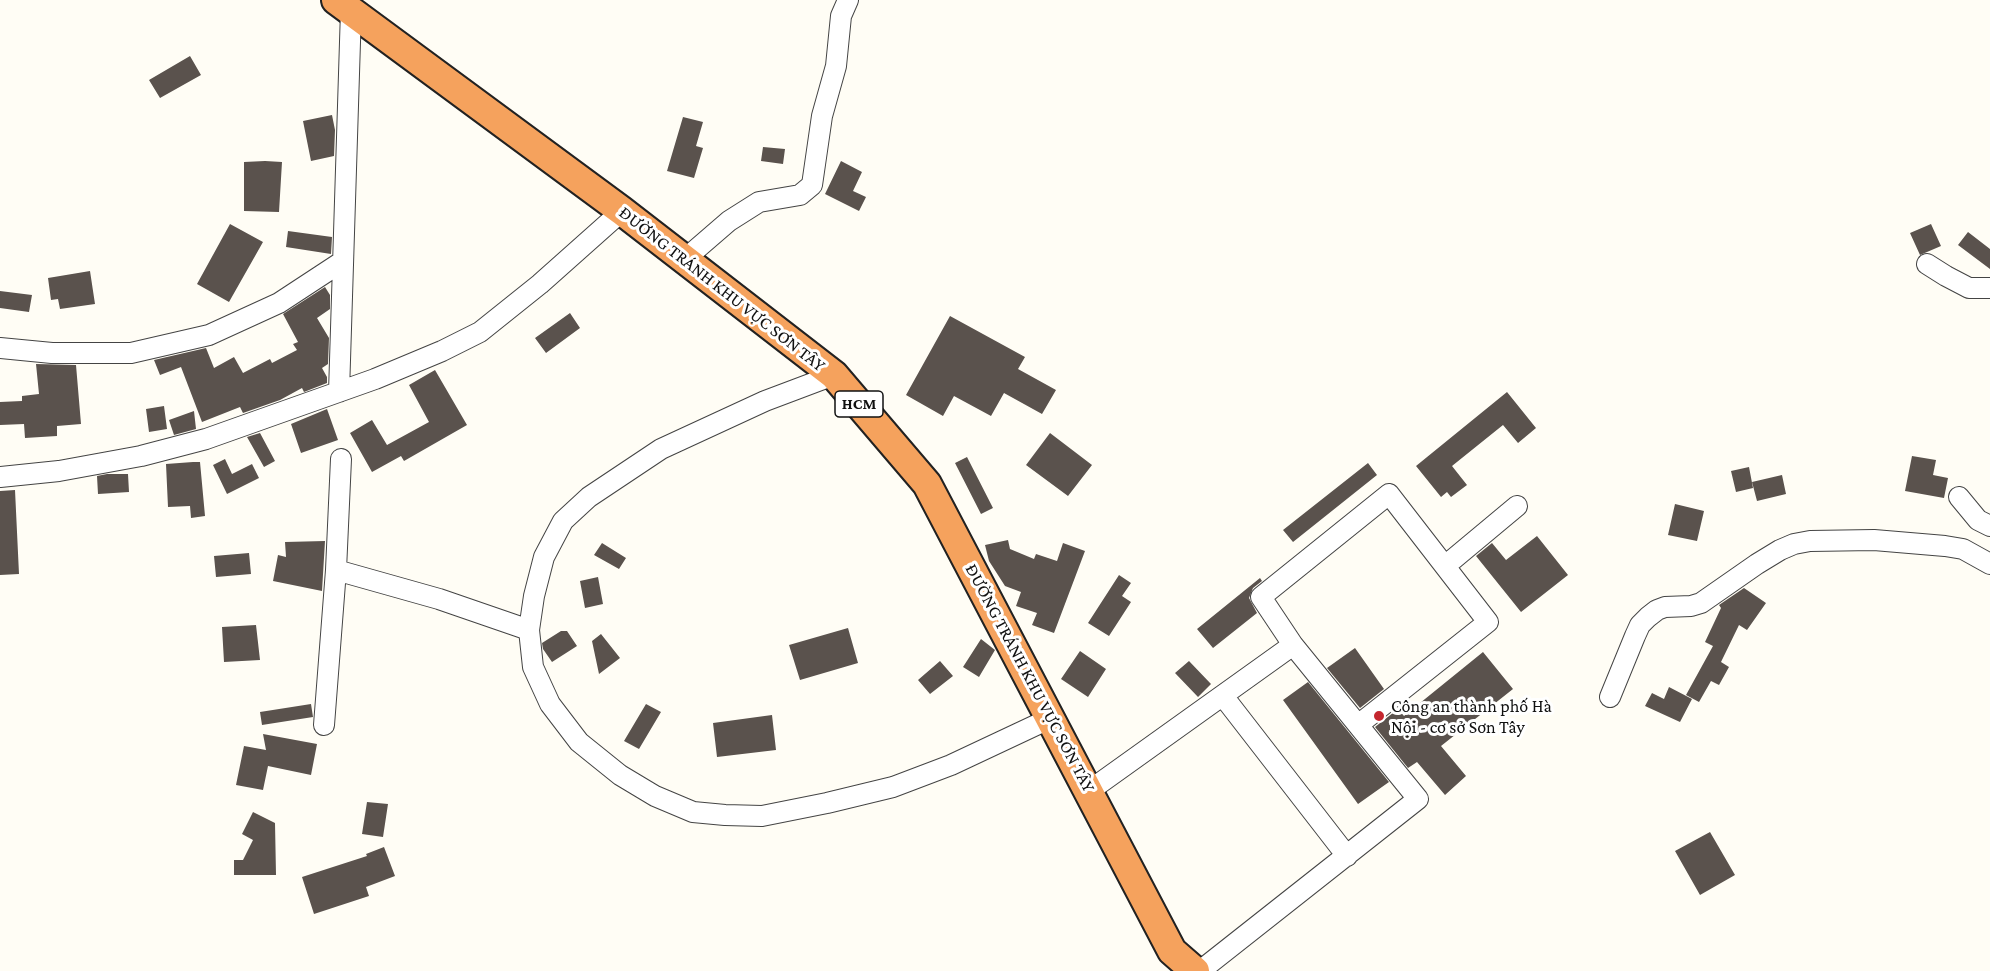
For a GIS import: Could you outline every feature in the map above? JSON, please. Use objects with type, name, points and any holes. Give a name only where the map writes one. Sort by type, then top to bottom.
[{"type":"highway","name":"ĐƯỜNG TRÁNH KHU VỰC SƠN TÂY","points":[[343,5],[622,211],[834,375],[927,484],[1172,951],[1197,971]]},
{"type":"street","points":[[685,259],[729,221],[759,202],[800,195],[812,185],[822,116],[836,66],[842,16],[848,0]]},
{"type":"street","points":[[339,392],[343,261],[343,5]]},
{"type":"street","points":[[0,477],[59,471],[141,456],[206,439],[339,392],[442,351],[480,332],[540,284],[622,211]]},
{"type":"street","points":[[0,348],[52,353],[131,353],[209,335],[279,303],[343,261]]},
{"type":"street","points":[[1928,264],[1969,288],[1990,288]]},
{"type":"street","points":[[834,375],[765,401],[661,449],[589,497],[563,521],[544,557],[534,596],[529,630],[533,667],[550,704],[579,742],[620,775],[655,796],[693,812],[762,816],[893,787],[951,765],[1051,718]]},
{"type":"street","points":[[324,725],[336,570],[340,459]]},
{"type":"street","points":[[1197,971],[1418,799],[1293,645],[1261,597],[1389,494],[1488,622],[1358,725]]},
{"type":"street","points":[[1959,497],[1978,520],[1990,526]]},
{"type":"street","points":[[1445,566],[1517,506]]},
{"type":"street","points":[[1610,697],[1640,625],[1648,617],[1665,607],[1678,608],[1701,603],[1772,554],[1794,544],[1874,540],[1945,546],[1963,549],[1990,564]]},
{"type":"street","points":[[336,570],[439,599],[529,630]]},
{"type":"street","points":[[1089,791],[1293,645]]},
{"type":"street","points":[[1222,696],[1347,856]]},
{"type":"building","points":[[190,56],[201,75],[160,98],[149,80]]},
{"type":"building","points":[[332,115],[335,130],[334,156],[311,161],[303,121]]},
{"type":"building","points":[[683,117],[703,122],[696,146],[703,148],[694,178],[667,171]]},
{"type":"building","points":[[763,147],[785,149],[783,164],[761,161]]},
{"type":"building","points":[[841,161],[862,172],[853,191],[866,197],[859,211],[825,194]]},
{"type":"building","points":[[244,162],[282,162],[279,212],[244,211]]},
{"type":"building","points":[[230,224],[263,242],[229,302],[197,284]]},
{"type":"building","points":[[1931,224],[1941,246],[1920,255],[1910,233]]},
{"type":"building","points":[[288,231],[332,237],[331,254],[286,247]]},
{"type":"building","points":[[1968,232],[1990,249],[1990,269],[1958,245]]},
{"type":"building","points":[[90,271],[95,304],[60,309],[58,299],[51,300],[48,278]]},
{"type":"building","points":[[325,287],[330,295],[330,309],[317,318],[329,338],[328,364],[322,368],[327,377],[327,383],[304,392],[302,388],[280,400],[243,413],[240,407],[202,422],[181,367],[160,375],[154,360],[206,348],[214,368],[234,357],[243,373],[270,359],[272,363],[297,350],[293,344],[298,342],[283,314]]},
{"type":"building","points":[[0,291],[32,295],[29,312],[0,308]]},
{"type":"building","points":[[570,313],[580,328],[546,353],[535,338]]},
{"type":"building","points":[[950,316],[1025,357],[1018,369],[1056,390],[1042,414],[1004,393],[991,416],[954,396],[943,416],[906,395]]},
{"type":"building","points":[[36,364],[76,365],[81,424],[57,426],[57,436],[25,438],[24,424],[0,425],[0,402],[22,401],[22,396],[39,394]]},
{"type":"building","points":[[435,370],[467,425],[404,461],[401,456],[372,472],[350,433],[372,420],[387,445],[429,422],[409,385]]},
{"type":"building","points":[[1507,392],[1536,428],[1518,443],[1503,425],[1452,466],[1467,485],[1451,497],[1447,492],[1441,497],[1416,466]]},
{"type":"building","points":[[164,406],[167,429],[149,432],[146,409]]},
{"type":"building","points":[[327,409],[338,440],[301,453],[291,424]]},
{"type":"building","points":[[194,411],[196,429],[174,435],[169,420]]},
{"type":"building","points":[[260,433],[275,461],[264,467],[247,437]]},
{"type":"building","points":[[1050,433],[1092,465],[1068,496],[1026,465]]},
{"type":"building","points":[[1912,456],[1936,460],[1933,475],[1948,478],[1944,498],[1905,491]]},
{"type":"building","points":[[967,457],[993,508],[981,514],[955,463]]},
{"type":"building","points":[[225,459],[232,474],[252,464],[259,478],[227,494],[213,465]]},
{"type":"building","points":[[200,462],[205,516],[191,518],[190,506],[168,507],[166,464]]},
{"type":"building","points":[[1368,463],[1377,475],[1293,542],[1283,530]]},
{"type":"building","points":[[1749,467],[1753,488],[1736,492],[1731,471]]},
{"type":"building","points":[[128,474],[129,492],[98,494],[97,476]]},
{"type":"building","points":[[1782,475],[1786,494],[1757,501],[1752,482]]},
{"type":"building","points":[[15,490],[19,574],[0,575],[0,491]]},
{"type":"building","points":[[1675,504],[1704,511],[1697,541],[1668,535]]},
{"type":"building","points":[[1537,536],[1568,575],[1521,612],[1476,556],[1492,543],[1506,560]]},
{"type":"building","points":[[1008,540],[1010,549],[1034,559],[1036,554],[1057,561],[1063,543],[1085,551],[1054,633],[1032,625],[1037,613],[1016,606],[1021,592],[1005,586],[989,561],[985,545]]},
{"type":"building","points":[[325,541],[322,591],[273,581],[278,555],[286,557],[285,542]]},
{"type":"building","points":[[602,543],[626,558],[619,569],[594,555]]},
{"type":"building","points":[[249,553],[251,574],[216,577],[214,556]]},
{"type":"building","points":[[1119,575],[1131,583],[1122,596],[1131,602],[1109,636],[1088,623]]},
{"type":"building","points":[[598,577],[603,604],[585,608],[580,581]]},
{"type":"building","points":[[1260,578],[1262,581],[1253,588],[1249,598],[1257,613],[1213,648],[1197,629]]},
{"type":"building","points":[[1744,588],[1766,603],[1747,630],[1739,625],[1721,662],[1729,667],[1719,685],[1711,681],[1699,702],[1686,695],[1713,646],[1705,642],[1721,608],[1719,605]]},
{"type":"building","points":[[256,625],[260,660],[224,662],[222,627]]},
{"type":"building","points":[[848,628],[858,663],[800,680],[789,645]]},
{"type":"building","points":[[561,631],[567,631],[577,646],[552,662],[543,649],[542,643]]},
{"type":"building","points":[[601,634],[620,658],[599,674],[592,641]]},
{"type":"building","points":[[981,639],[995,650],[979,677],[963,667]]},
{"type":"building","points":[[1355,648],[1384,689],[1360,708],[1327,668]]},
{"type":"building","points":[[1080,651],[1106,669],[1088,697],[1061,679]]},
{"type":"building","points":[[1483,652],[1513,689],[1441,746],[1466,776],[1445,795],[1417,762],[1408,768],[1375,727],[1398,709],[1404,716]]},
{"type":"building","points":[[940,661],[953,676],[930,694],[918,680]]},
{"type":"building","points":[[1189,661],[1211,684],[1198,697],[1175,673]]},
{"type":"building","points":[[1308,682],[1389,782],[1358,804],[1283,700]]},
{"type":"building","points":[[1669,687],[1692,699],[1680,722],[1645,706],[1652,693],[1664,699]]},
{"type":"building","points":[[311,704],[313,717],[262,725],[260,712]]},
{"type":"building","points":[[646,704],[661,712],[639,749],[624,741]]},
{"type":"building","points":[[772,715],[776,750],[717,757],[713,723]]},
{"type":"building","points":[[263,734],[317,744],[311,775],[268,766],[263,790],[236,785],[244,746],[266,750]]},
{"type":"building","points":[[367,802],[388,804],[383,837],[362,834]]},
{"type":"building","points":[[253,812],[275,823],[276,875],[234,875],[234,860],[243,860],[253,840],[242,834]]},
{"type":"building","points":[[1710,832],[1735,875],[1700,895],[1675,851]]},
{"type":"building","points":[[384,847],[395,876],[366,887],[369,896],[314,914],[302,877],[367,856],[366,854]]},
{"type":"place","name":"Công an thành phố Hà Nội - cơ sở Sơn Tây","points":[[1379,716]]}]
